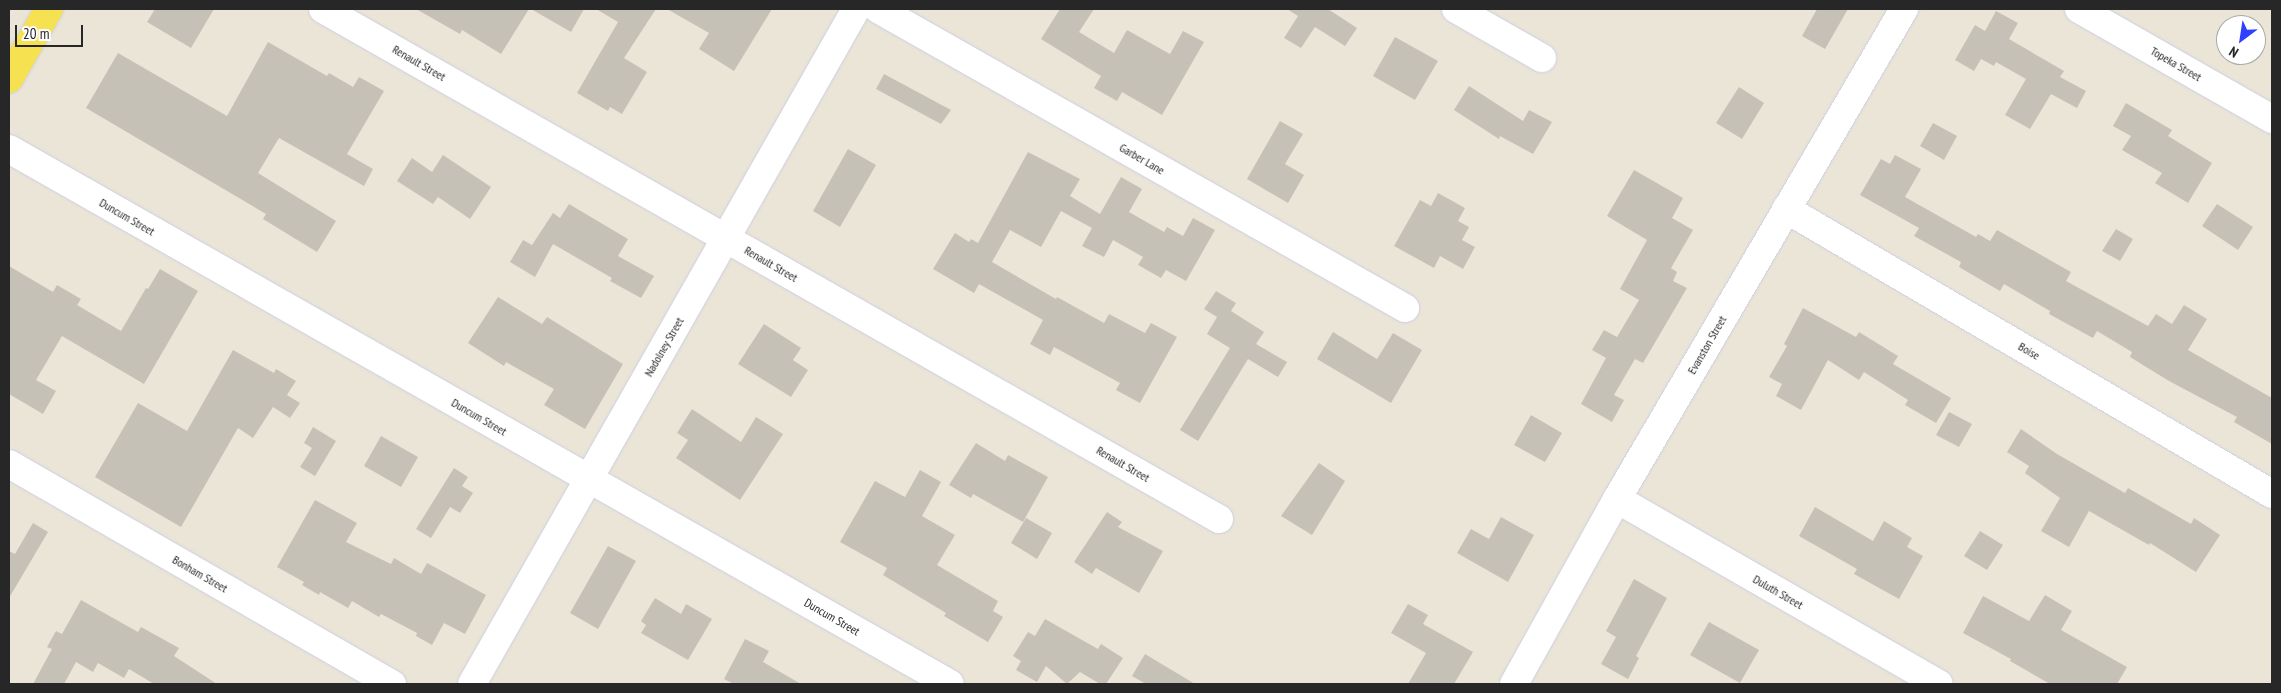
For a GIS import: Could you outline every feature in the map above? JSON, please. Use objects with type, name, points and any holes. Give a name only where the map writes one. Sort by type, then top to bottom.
[{"type":"main road","points":[[9,79],[49,9]]},
{"type":"street","name":"Renault Street","points":[[323,9],[1219,519]]},
{"type":"street","name":"Nadolney Street","points":[[472,684],[856,9]]},
{"type":"street","name":"Garber Lane","points":[[878,9],[1405,308]]},
{"type":"street","points":[[1456,9],[1542,58]]},
{"type":"street","name":"Evanston Street","points":[[1514,684],[1617,499],[1904,9]]},
{"type":"street","name":"Topeka Street","points":[[2079,9],[2272,119]]},
{"type":"street","name":"Duncum Street","points":[[9,150],[950,684]]},
{"type":"street","name":"Boise","points":[[1786,209],[2272,494]]},
{"type":"street","name":"Bonham Street","points":[[9,464],[392,684]]},
{"type":"street","name":"Duluth Street","points":[[1617,499],[1939,684]]},
{"type":"building","points":[[155,9],[214,9],[191,48],[147,22]]},
{"type":"building","points":[[416,9],[529,9],[501,54],[462,30],[460,34]]},
{"type":"building","points":[[531,9],[584,9],[571,32]]},
{"type":"building","points":[[596,9],[656,9],[624,58],[647,72],[622,114],[610,107],[608,111],[577,93],[618,22]]},
{"type":"building","points":[[667,9],[772,9],[734,71],[699,49],[709,33]]},
{"type":"building","points":[[1060,9],[1094,9],[1079,32],[1114,53],[1127,30],[1170,54],[1183,31],[1204,42],[1162,115],[1122,92],[1117,101],[1094,88],[1101,76],[1041,39]]},
{"type":"building","points":[[1287,9],[1328,9],[1357,28],[1345,46],[1315,27],[1301,48],[1284,38],[1298,16]]},
{"type":"building","points":[[1817,9],[1848,9],[1825,49],[1802,36]]},
{"type":"building","points":[[1996,11],[2018,23],[2009,39],[2064,71],[2060,77],[2086,91],[2077,108],[2051,94],[2030,129],[2005,115],[2026,79],[1996,62],[1994,66],[1981,59],[1974,71],[1955,60],[1975,25],[1985,31]]},
{"type":"building","points":[[1395,37],[1438,61],[1415,100],[1373,76]]},
{"type":"building","points":[[268,42],[327,76],[329,73],[353,87],[359,77],[384,91],[347,154],[373,169],[364,186],[279,138],[258,173],[336,221],[317,252],[263,219],[266,214],[86,108],[118,53],[227,116]]},
{"type":"building","points":[[884,74],[951,110],[941,124],[876,89]]},
{"type":"building","points":[[1469,86],[1523,121],[1529,110],[1552,122],[1533,154],[1500,136],[1499,139],[1454,110]]},
{"type":"building","points":[[1739,87],[1764,103],[1742,139],[1716,123]]},
{"type":"building","points":[[2126,103],[2172,130],[2168,136],[2212,163],[2188,203],[2155,183],[2162,173],[2122,150],[2131,136],[2113,126]]},
{"type":"building","points":[[1280,121],[1303,134],[1285,164],[1304,175],[1288,203],[1247,179]]},
{"type":"building","points":[[1933,123],[1957,136],[1944,160],[1920,146]]},
{"type":"building","points":[[848,149],[876,165],[840,227],[813,211]]},
{"type":"building","points":[[1028,152],[1080,179],[1070,196],[1100,214],[1121,177],[1142,189],[1129,212],[1164,232],[1167,227],[1183,236],[1193,218],[1215,230],[1186,281],[1166,270],[1161,278],[1138,265],[1143,257],[1113,240],[1104,257],[1082,246],[1092,228],[1061,211],[1041,247],[1010,230],[992,262],[1056,299],[1057,297],[1104,323],[1109,314],[1145,333],[1151,323],[1177,337],[1140,403],[1116,390],[1120,383],[1054,347],[1050,355],[1030,344],[1043,320],[979,284],[974,293],[933,269],[955,233],[969,242],[971,239],[978,243]]},
{"type":"building","points":[[443,155],[491,187],[470,219],[438,197],[433,204],[397,181],[412,158],[432,172]]},
{"type":"building","points":[[1895,155],[1921,169],[1905,197],[1976,237],[1978,234],[1990,241],[1997,230],[2071,272],[2066,281],[2148,326],[2156,314],[2172,324],[2184,305],[2207,319],[2188,350],[2272,398],[2272,444],[2234,422],[2237,417],[2169,381],[2130,357],[2132,352],[2097,331],[2093,338],[2049,314],[2050,311],[2004,284],[2000,291],[1959,267],[1961,262],[1914,236],[1919,228],[1860,195],[1881,159],[1890,164]]},
{"type":"building","points":[[1634,170],[1683,198],[1672,218],[1693,230],[1671,268],[1677,272],[1673,281],[1687,288],[1643,363],[1635,359],[1614,395],[1624,400],[1612,422],[1581,404],[1606,358],[1592,350],[1604,330],[1617,337],[1639,300],[1620,289],[1647,240],[1607,216]]},
{"type":"building","points":[[1438,193],[1465,208],[1458,221],[1469,227],[1462,240],[1475,247],[1463,269],[1440,256],[1434,268],[1394,246],[1420,200],[1431,206]]},
{"type":"building","points":[[569,204],[628,239],[618,256],[654,276],[641,298],[610,281],[612,278],[553,244],[535,277],[510,262],[523,240],[532,245],[553,213],[560,218]]},
{"type":"building","points":[[2217,204],[2253,227],[2238,250],[2202,226]]},
{"type":"building","points":[[2116,229],[2133,239],[2120,261],[2102,251]]},
{"type":"building","points":[[9,266],[53,292],[57,285],[81,299],[77,305],[121,331],[146,288],[148,289],[160,269],[198,291],[144,384],[62,336],[36,380],[56,391],[43,414],[9,394]]},
{"type":"building","points":[[1216,291],[1236,303],[1231,311],[1264,332],[1256,344],[1287,362],[1278,377],[1248,359],[1198,441],[1180,430],[1230,348],[1207,334],[1217,317],[1204,309]]},
{"type":"building","points":[[498,297],[542,324],[547,317],[623,364],[585,429],[544,405],[554,389],[506,362],[504,366],[468,343]]},
{"type":"building","points":[[1803,308],[1856,337],[1859,332],[1898,356],[1893,364],[1951,398],[1936,423],[1905,405],[1908,400],[1864,372],[1859,380],[1828,360],[1801,410],[1776,396],[1782,384],[1769,377],[1787,346],[1784,344]]},
{"type":"building","points":[[764,324],[801,348],[793,360],[808,370],[791,397],[738,364]]},
{"type":"building","points":[[1333,332],[1377,359],[1393,333],[1422,350],[1391,403],[1317,359]]},
{"type":"building","points":[[233,350],[274,373],[276,369],[296,381],[287,395],[300,403],[290,418],[273,407],[253,438],[238,428],[181,527],[95,477],[138,403],[187,431]]},
{"type":"building","points":[[692,409],[741,442],[756,417],[783,434],[740,500],[676,458],[688,440],[677,433]]},
{"type":"building","points":[[1949,412],[1972,424],[1959,447],[1936,435]]},
{"type":"building","points":[[1531,415],[1562,433],[1545,462],[1514,445]]},
{"type":"building","points":[[313,427],[336,441],[315,476],[300,467],[312,448],[304,443]]},
{"type":"building","points":[[2021,429],[2057,454],[2125,493],[2128,488],[2191,524],[2194,518],[2220,535],[2196,572],[2150,543],[2149,545],[2089,511],[2069,547],[2041,531],[2060,498],[2025,473],[2029,466],[2007,452]]},
{"type":"building","points":[[381,436],[418,457],[401,487],[364,466]]},
{"type":"building","points":[[976,443],[1005,461],[1008,455],[1048,477],[1023,522],[973,494],[971,498],[949,485]]},
{"type":"building","points":[[1319,463],[1345,481],[1312,535],[1281,516]]},
{"type":"building","points":[[454,468],[468,477],[462,486],[473,493],[460,513],[450,507],[431,538],[416,529]]},
{"type":"building","points":[[920,470],[941,482],[922,516],[955,535],[937,565],[998,601],[993,611],[1003,617],[988,642],[944,616],[946,613],[883,575],[887,568],[840,542],[875,481],[905,497]]},
{"type":"building","points":[[315,500],[357,523],[346,542],[391,564],[394,558],[421,574],[427,563],[486,595],[465,634],[444,623],[432,645],[416,636],[417,633],[381,614],[379,617],[352,601],[348,608],[320,592],[319,595],[302,585],[304,582],[277,567]]},
{"type":"building","points":[[1815,507],[1873,541],[1884,521],[1912,538],[1907,547],[1923,556],[1899,599],[1854,574],[1857,569],[1799,536]]},
{"type":"building","points":[[1107,512],[1122,522],[1118,527],[1163,551],[1139,593],[1096,568],[1092,574],[1074,562]]},
{"type":"building","points":[[1501,517],[1534,535],[1508,582],[1457,553],[1471,529],[1489,539]]},
{"type":"building","points":[[1026,518],[1052,533],[1037,559],[1011,543]]},
{"type":"building","points":[[33,523],[48,532],[9,598],[9,551],[15,554]]},
{"type":"building","points":[[1980,531],[2003,545],[1987,570],[1964,556]]},
{"type":"building","points":[[608,546],[636,561],[598,629],[570,613]]},
{"type":"building","points":[[1634,579],[1667,598],[1636,656],[1639,658],[1628,679],[1601,664],[1616,637],[1606,631]]},
{"type":"building","points":[[2045,595],[2072,611],[2061,630],[2127,667],[2117,684],[2050,684],[2010,661],[2011,659],[1963,633],[1983,596],[2029,621]]},
{"type":"building","points":[[655,598],[681,614],[686,604],[712,619],[688,660],[641,633],[646,625],[641,621]]},
{"type":"building","points":[[81,600],[138,632],[141,627],[179,648],[174,656],[217,684],[154,684],[129,669],[124,678],[98,663],[93,672],[76,662],[64,684],[33,684],[52,649],[47,647],[56,631],[62,634]]},
{"type":"building","points":[[1408,604],[1428,615],[1423,624],[1473,652],[1454,684],[1408,684],[1426,653],[1391,633]]},
{"type":"building","points":[[1045,619],[1098,649],[1101,644],[1123,658],[1106,684],[1100,684],[1080,672],[1067,684],[1046,666],[1037,682],[1016,670],[1021,661],[1013,656],[1028,632],[1035,636]]},
{"type":"building","points":[[1709,622],[1759,650],[1740,683],[1690,655]]},
{"type":"building","points":[[745,639],[769,651],[763,662],[801,684],[734,684],[724,679]]},
{"type":"building","points":[[1145,654],[1195,684],[1146,684],[1132,676]]}]
